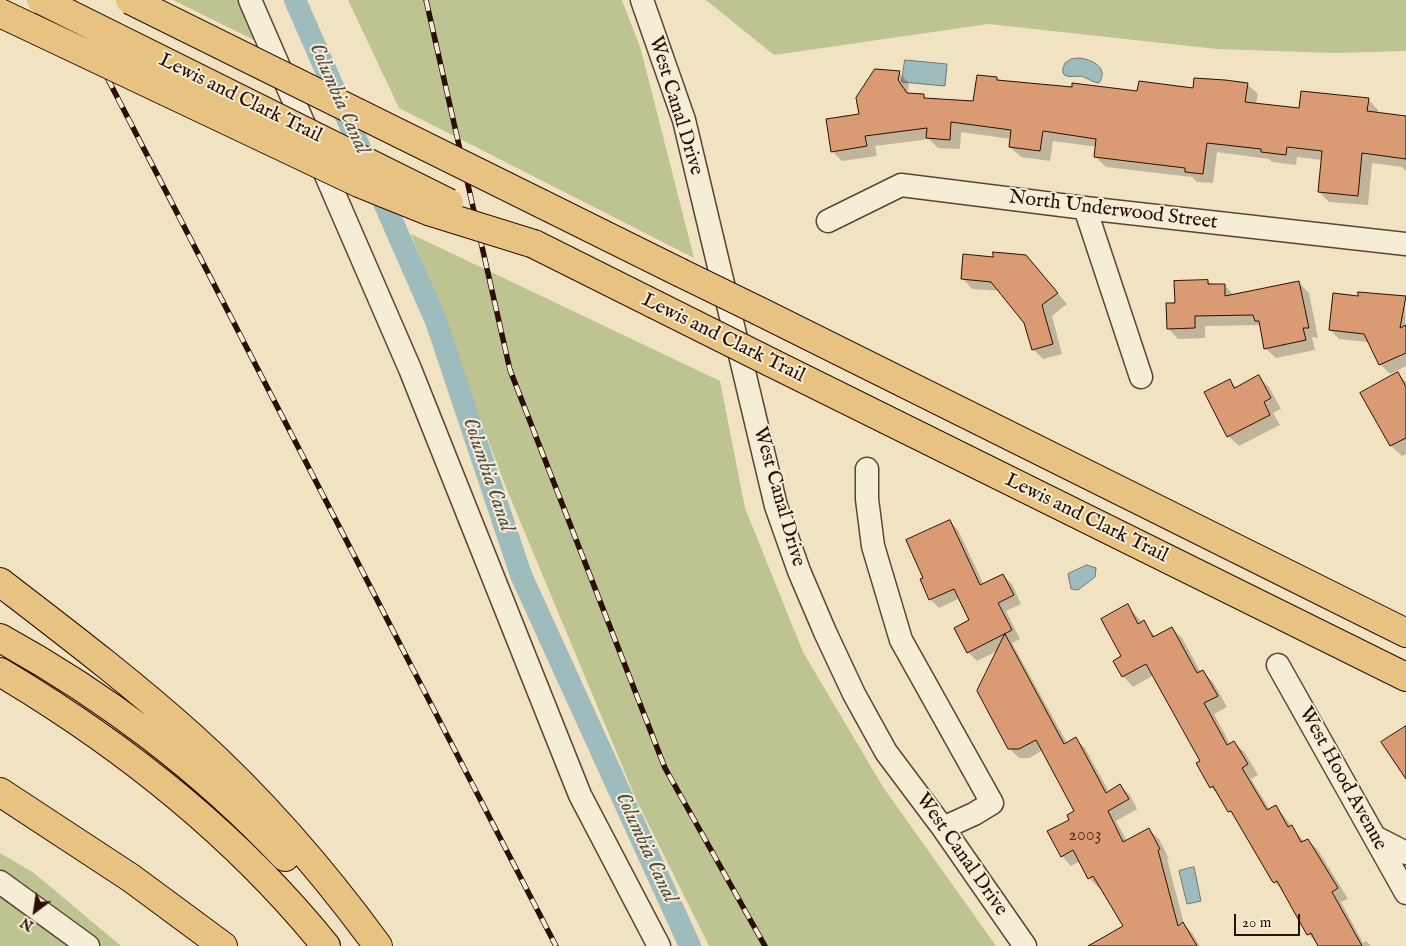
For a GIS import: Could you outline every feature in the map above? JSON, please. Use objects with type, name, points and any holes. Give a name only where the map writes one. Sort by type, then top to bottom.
[{"type":"highway","name":"Lewis and Clark Trail","points":[[41,0],[1406,677]]},
{"type":"highway","name":"Lewis and Clark Trail","points":[[130,0],[1406,632]]},
{"type":"highway","points":[[0,13],[368,187],[431,212],[534,244]]},
{"type":"highway","points":[[0,582],[107,664],[193,738],[301,849],[378,946]]},
{"type":"highway","points":[[0,638],[80,686],[177,758],[280,851],[364,946]]},
{"type":"highway","points":[[0,672],[88,729],[193,811],[261,875],[326,946]]},
{"type":"highway","points":[[0,792],[131,878],[223,946]]},
{"type":"street","points":[[250,0],[410,369],[580,794],[659,946]]},
{"type":"street","name":"West Canal Drive","points":[[642,0],[684,120],[776,506],[799,571],[824,632],[854,694],[886,752],[943,828],[1025,946]]},
{"type":"street","name":"North Underwood Street","points":[[828,221],[901,185],[1406,244]]},
{"type":"street","points":[[1085,208],[1141,377]]},
{"type":"street","points":[[866,469],[867,499],[873,546],[901,640],[992,803],[974,814],[943,828]]},
{"type":"street","name":"West Hood Avenue","points":[[1278,665],[1406,893]]},
{"type":"street","points":[[1375,837],[1406,853]]},
{"type":"street","points":[[0,882],[88,946]]},
{"type":"green space","points":[[173,0],[243,0],[260,43]]},
{"type":"green space","points":[[348,0],[622,0],[641,50],[694,258],[399,108]]},
{"type":"green space","points":[[706,0],[1406,0],[1406,51],[1334,53],[1217,49],[988,24],[774,55]]},
{"type":"green space","points":[[411,234],[720,381],[745,508],[803,652],[883,787],[996,946],[709,946],[636,799],[505,485]]},
{"type":"green space","points":[[0,853],[34,873],[121,946],[0,946]]},
{"type":"water","points":[[1080,58],[1094,63],[1101,69],[1102,78],[1099,83],[1081,76],[1068,76],[1063,73],[1065,63],[1071,59]]},
{"type":"water","points":[[905,60],[947,64],[945,86],[902,82]]},
{"type":"water","points":[[1087,565],[1096,568],[1095,577],[1078,590],[1071,589],[1068,574]]},
{"type":"water","points":[[1194,867],[1201,901],[1187,904],[1179,871]]},
{"type":"building","points":[[875,69],[900,71],[898,80],[907,93],[924,94],[924,98],[973,101],[977,75],[997,77],[997,80],[1072,87],[1072,83],[1137,91],[1139,81],[1193,88],[1194,78],[1225,80],[1248,83],[1245,102],[1299,108],[1301,91],[1369,98],[1367,111],[1406,116],[1406,159],[1362,153],[1358,196],[1318,192],[1322,151],[1287,147],[1286,155],[1261,152],[1261,149],[1207,143],[1203,174],[1185,172],[1185,168],[1094,157],[1096,139],[1043,131],[1040,151],[1009,147],[1011,130],[951,122],[950,140],[926,138],[927,128],[865,136],[867,146],[831,152],[826,119],[859,114],[856,98]]},
{"type":"building","points":[[993,252],[1026,255],[1058,293],[1042,305],[1053,344],[1032,350],[1024,323],[991,282],[961,279],[963,254],[993,257]]},
{"type":"building","points":[[1208,280],[1208,284],[1225,284],[1225,296],[1299,281],[1309,328],[1303,328],[1306,340],[1264,349],[1259,321],[1255,321],[1253,315],[1195,316],[1195,328],[1167,329],[1166,303],[1175,303],[1174,281]]},
{"type":"building","points":[[1358,292],[1406,296],[1400,328],[1406,325],[1406,353],[1379,365],[1364,334],[1329,330],[1333,293],[1358,296]]},
{"type":"building","points":[[1398,372],[1406,387],[1406,438],[1390,446],[1360,393]]},
{"type":"building","points":[[1259,375],[1271,398],[1264,402],[1270,415],[1227,437],[1204,392],[1230,379],[1234,388]]},
{"type":"building","points":[[950,520],[980,585],[1003,574],[1014,595],[998,603],[1012,630],[967,653],[954,628],[969,620],[954,589],[929,600],[920,579],[923,578],[906,540]]},
{"type":"building","points":[[1128,604],[1138,624],[1144,620],[1153,637],[1172,627],[1197,673],[1203,670],[1218,696],[1204,703],[1227,745],[1234,741],[1248,764],[1242,768],[1267,810],[1276,805],[1288,827],[1292,825],[1301,842],[1308,839],[1338,888],[1332,892],[1362,946],[1318,946],[1311,933],[1307,935],[1277,881],[1274,883],[1272,881],[1231,811],[1228,812],[1213,786],[1210,788],[1196,763],[1200,761],[1146,664],[1122,677],[1113,661],[1121,656],[1101,619]]},
{"type":"building","points":[[1005,634],[1064,744],[1076,737],[1106,793],[1120,784],[1129,799],[1108,811],[1123,842],[1149,828],[1160,849],[1158,850],[1178,926],[1183,922],[1197,946],[1088,946],[1123,926],[1093,876],[1088,879],[1073,850],[1061,857],[1047,831],[1069,820],[1067,815],[1074,811],[1036,740],[1019,749],[1008,749],[977,691]]},
{"type":"building","points":[[1406,726],[1406,779],[1381,742]]},
{"type":"waterway","name":"Columbia Canal","points":[[295,0],[436,321],[521,575],[690,946]]},
{"type":"railway","points":[[67,0],[556,946]]},
{"type":"railway","points":[[426,0],[510,370],[665,768],[765,946]]}]
